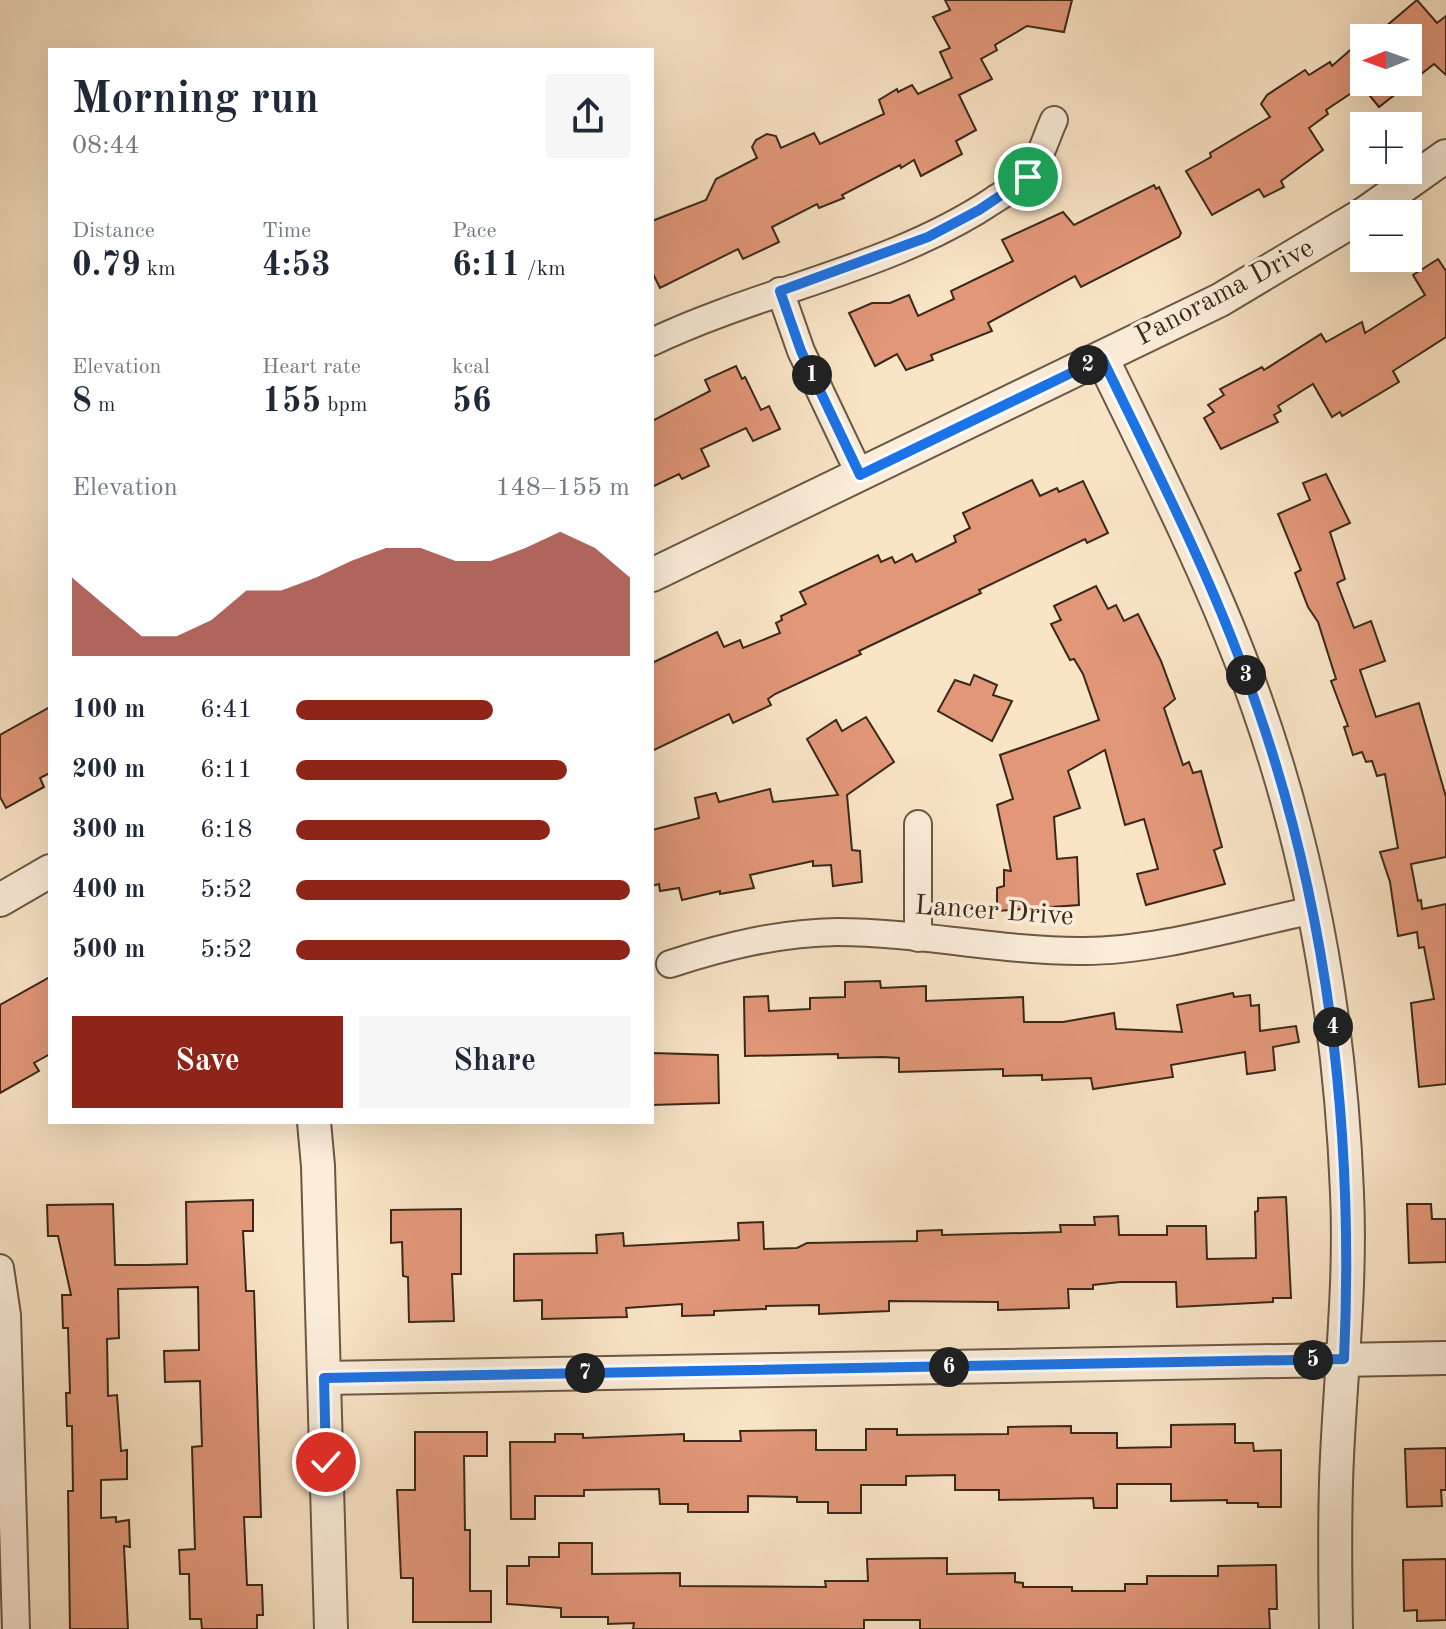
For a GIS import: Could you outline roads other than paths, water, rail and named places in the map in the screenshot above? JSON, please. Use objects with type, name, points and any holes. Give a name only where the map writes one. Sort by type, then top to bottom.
[{"type":"street","points":[[654,341],[687,325],[883,256],[979,210],[1028,177],[1054,120]]},
{"type":"street","name":"Panorama Drive","points":[[1384,200],[1446,156]]},
{"type":"street","name":"Panorama Drive","points":[[654,574],[1220,300],[1350,222]]},
{"type":"street","points":[[780,291],[801,351],[860,475]]},
{"type":"street","points":[[1102,358],[1209,580],[1241,661],[1270,743],[1314,910],[1328,989],[1342,1105],[1347,1196],[1344,1359],[1337,1454],[1336,1629]]},
{"type":"street","points":[[918,824],[918,938]]},
{"type":"street","points":[[0,900],[48,872]]},
{"type":"street","name":"Lancer Drive","points":[[670,964],[723,947],[776,936],[838,932],[1084,951],[1131,948],[1314,910]]},
{"type":"street","points":[[314,1124],[331,1629]]},
{"type":"street","points":[[0,1268],[7,1315],[16,1629]]},
{"type":"street","points":[[324,1378],[1446,1358]]}]
